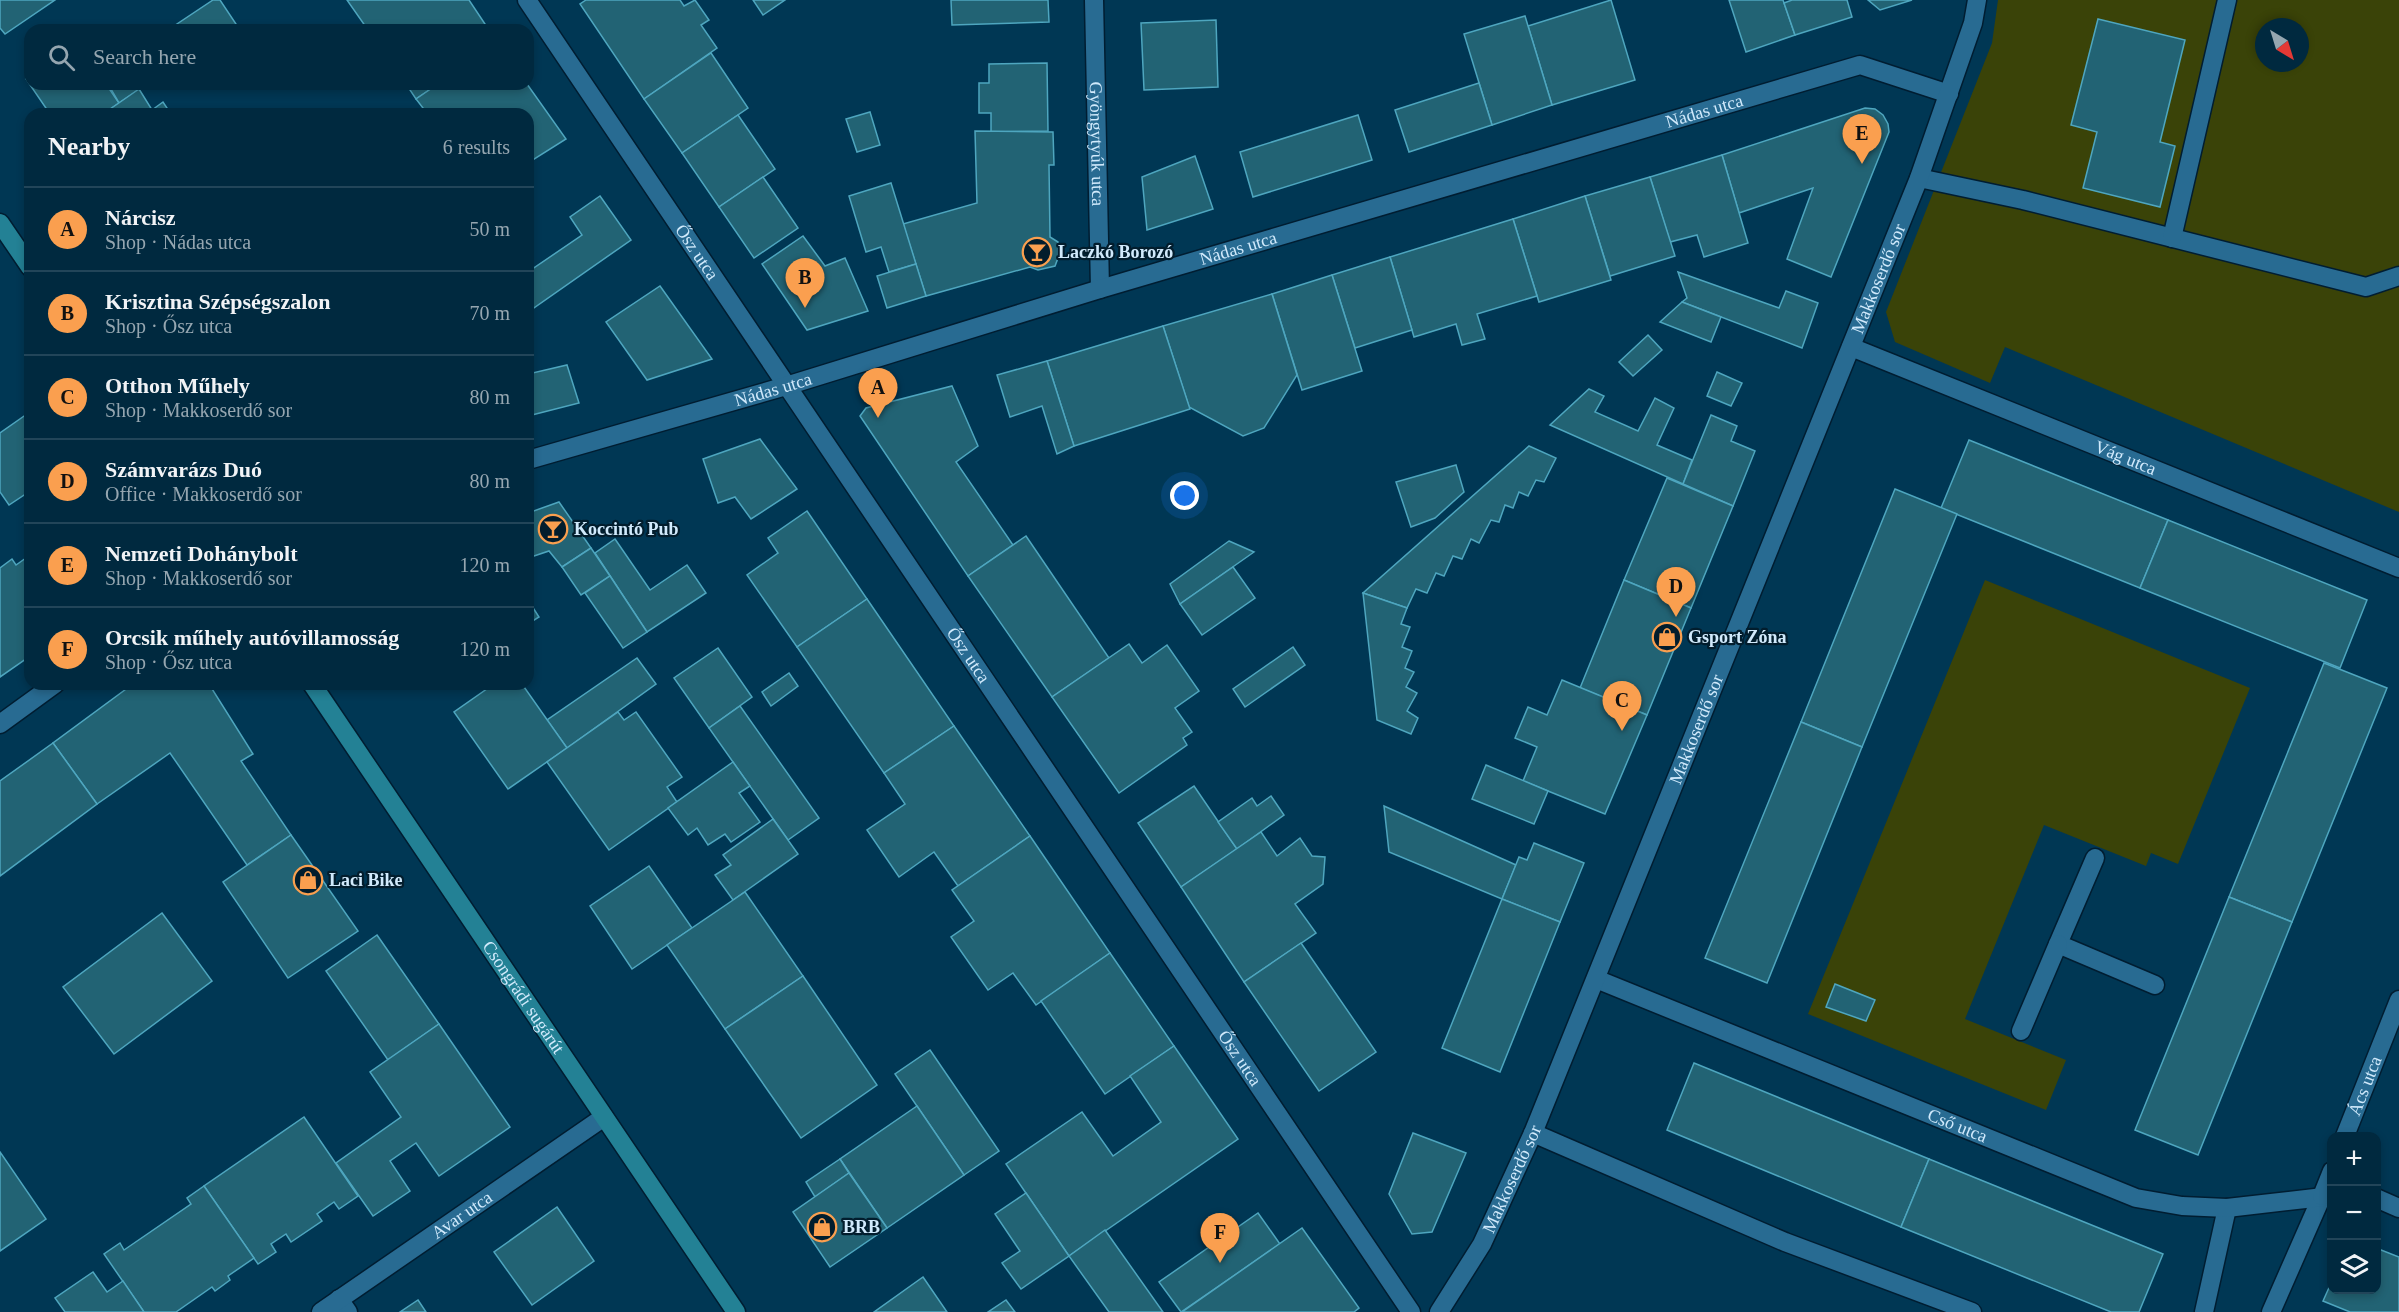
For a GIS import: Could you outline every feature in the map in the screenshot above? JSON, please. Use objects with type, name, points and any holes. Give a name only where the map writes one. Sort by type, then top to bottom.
[{"type":"main road","points":[[0,223],[24,258]]},
{"type":"main road","name":"Csongrádi sugárút","points":[[316,690],[736,1312]]},
{"type":"street","name":"Ősz utca","points":[[527,0],[1411,1312]]},
{"type":"street","name":"Gyöngytyúk utca","points":[[1094,0],[1100,289]]},
{"type":"street","name":"Makkoserdő sor","points":[[1439,1312],[1482,1244],[1533,1133],[1919,178],[1973,23],[1977,0]]},
{"type":"street","points":[[2172,238],[2227,0]]},
{"type":"street","name":"Nádas utca","points":[[534,458],[786,386],[1100,289],[1860,65],[1949,94]]},
{"type":"street","points":[[1919,178],[1975,189],[2366,287],[2399,276]]},
{"type":"street","name":"Vág utca","points":[[1851,347],[2399,568]]},
{"type":"street","points":[[0,724],[47,690]]},
{"type":"street","points":[[2021,1031],[2095,858]]},
{"type":"street","points":[[2058,944],[2155,985]]},
{"type":"street","name":"Cső utca","points":[[1596,979],[2136,1198],[2182,1206],[2227,1208],[2327,1196]]},
{"type":"street","name":"Ács utca","points":[[2347,1132],[2399,1000]]},
{"type":"street","name":"Avar utca","points":[[321,1312],[344,1306],[604,1117]]},
{"type":"street","points":[[1533,1133],[1785,1242],[1972,1312]]},
{"type":"street","points":[[2271,1312],[2327,1196]]},
{"type":"street","points":[[2381,1200],[2399,1208]]},
{"type":"street","points":[[2204,1312],[2227,1208]]},
{"type":"green space","points":[[1998,0],[2399,0],[2399,512],[2005,347],[1990,383],[1895,342],[1886,312],[1992,43]]},
{"type":"green space","points":[[1985,580],[2250,688],[2178,864],[2151,853],[2146,866],[2044,825],[1965,1019],[2066,1060],[2046,1110],[1808,1014]]},
{"type":"building","points":[[0,0],[55,0],[5,34],[0,28]]},
{"type":"building","points":[[213,0],[220,0],[236,24],[177,24]]},
{"type":"building","points":[[347,0],[469,0],[485,24],[364,24]]},
{"type":"building","points":[[586,0],[680,0],[684,6],[695,0],[709,20],[701,25],[717,48],[644,99],[580,4]]},
{"type":"building","points":[[753,0],[785,0],[763,15]]},
{"type":"building","points":[[951,0],[1048,0],[1049,22],[952,25]]},
{"type":"building","points":[[1611,0],[1635,80],[1552,105],[1528,26]]},
{"type":"building","points":[[1729,0],[1783,0],[1795,35],[1746,52]]},
{"type":"building","points":[[1792,0],[1847,0],[1852,17],[1795,35],[1784,3]]},
{"type":"building","points":[[1868,0],[1912,0],[1880,10]]},
{"type":"building","points":[[1525,16],[1552,105],[1492,125],[1464,34]]},
{"type":"building","points":[[2098,19],[2185,40],[2160,142],[2175,146],[2160,207],[2083,188],[2097,132],[2071,125]]},
{"type":"building","points":[[1216,20],[1218,87],[1144,90],[1141,23]]},
{"type":"building","points":[[711,53],[748,108],[682,153],[644,99]]},
{"type":"building","points":[[1047,63],[1048,131],[991,132],[991,113],[979,113],[979,83],[989,83],[989,64]]},
{"type":"building","points":[[1479,83],[1492,125],[1409,152],[1395,110]]},
{"type":"building","points":[[34,90],[110,90],[119,103],[112,108],[46,108]]},
{"type":"building","points":[[111,90],[138,90],[119,103]]},
{"type":"building","points":[[140,90],[151,108],[112,108]]},
{"type":"building","points":[[410,90],[429,90],[416,99]]},
{"type":"building","points":[[429,90],[531,90],[566,139],[534,159],[534,108],[423,108],[416,99]]},
{"type":"building","points":[[163,102],[167,108],[155,108]]},
{"type":"building","points":[[1865,108],[1875,109],[1883,115],[1889,132],[1831,277],[1787,259],[1813,188],[1739,213],[1722,155]]},
{"type":"building","points":[[870,112],[880,145],[857,152],[846,119]]},
{"type":"building","points":[[738,115],[775,169],[719,207],[682,153]]},
{"type":"building","points":[[1358,115],[1372,160],[1253,197],[1240,152]]},
{"type":"building","points":[[975,131],[1053,132],[1054,165],[1049,165],[1050,237],[1058,242],[1058,258],[1055,266],[1038,270],[1030,267],[926,296],[903,224],[977,203]]},
{"type":"building","points":[[1722,155],[1748,243],[1704,257],[1697,235],[1670,242],[1650,177]]},
{"type":"building","points":[[1195,156],[1213,209],[1147,230],[1142,177]]},
{"type":"building","points":[[763,177],[798,228],[754,258],[719,207]]},
{"type":"building","points":[[1650,177],[1675,256],[1610,276],[1585,196]]},
{"type":"building","points":[[891,183],[916,264],[889,272],[881,247],[866,252],[849,196]]},
{"type":"building","points":[[600,196],[631,240],[534,308],[534,268],[582,235],[570,217]]},
{"type":"building","points":[[1585,196],[1611,280],[1539,302],[1513,219]]},
{"type":"building","points":[[1513,219],[1537,296],[1477,314],[1485,339],[1462,345],[1456,324],[1414,337],[1390,257]]},
{"type":"building","points":[[803,236],[825,266],[845,258],[868,311],[807,330],[762,264]]},
{"type":"building","points":[[1390,257],[1412,330],[1355,348],[1332,275]]},
{"type":"building","points":[[916,264],[926,296],[887,308],[877,276]]},
{"type":"building","points":[[1678,272],[1779,308],[1786,291],[1818,303],[1802,348],[1682,302],[1687,298]]},
{"type":"building","points":[[1332,275],[1362,371],[1302,390],[1272,294]]},
{"type":"building","points":[[660,286],[712,359],[647,380],[606,322]]},
{"type":"building","points":[[1272,294],[1297,375],[1264,428],[1243,436],[1189,407],[1163,326]]},
{"type":"building","points":[[1682,302],[1721,317],[1711,342],[1660,322]]},
{"type":"building","points":[[1163,326],[1190,409],[1074,446],[1047,361]]},
{"type":"building","points":[[1648,335],[1662,350],[1633,376],[1619,362]]},
{"type":"building","points":[[1047,361],[1074,446],[1057,454],[1042,406],[1010,417],[997,375]]},
{"type":"building","points":[[567,365],[579,403],[534,414],[534,373]]},
{"type":"building","points":[[1717,372],[1742,383],[1731,406],[1707,396]]},
{"type":"building","points":[[952,386],[978,446],[956,462],[1013,545],[968,576],[860,416],[866,408]]},
{"type":"building","points":[[1589,389],[1604,396],[1595,412],[1638,431],[1655,398],[1674,408],[1657,445],[1692,460],[1683,484],[1550,425]]},
{"type":"building","points":[[1711,415],[1737,426],[1731,441],[1755,451],[1733,506],[1683,484]]},
{"type":"building","points":[[24,416],[24,495],[9,505],[0,492],[0,433]]},
{"type":"building","points":[[760,439],[797,489],[751,519],[735,497],[718,503],[703,459]]},
{"type":"building","points":[[1969,440],[2168,520],[2140,588],[1941,508]]},
{"type":"building","points":[[1529,446],[1556,458],[1544,482],[1536,480],[1528,496],[1519,492],[1513,508],[1505,505],[1499,522],[1491,520],[1479,543],[1471,539],[1462,559],[1453,556],[1444,576],[1436,573],[1427,593],[1416,589],[1407,608],[1363,593]]},
{"type":"building","points":[[1456,465],[1464,492],[1435,518],[1411,527],[1396,482]]},
{"type":"building","points":[[1667,478],[1733,506],[1691,608],[1624,580]]},
{"type":"building","points":[[1895,489],[1957,514],[1862,747],[1801,722]]},
{"type":"building","name":"Koccintó Pub","points":[[559,502],[591,548],[562,567],[549,551],[534,556],[534,511]]},
{"type":"building","points":[[807,511],[867,599],[797,647],[747,575],[778,553],[768,538]]},
{"type":"building","points":[[2168,520],[2367,600],[2340,668],[2140,588]]},
{"type":"building","points":[[1026,536],[1109,658],[1052,697],[968,576]]},
{"type":"building","points":[[615,539],[650,590],[687,565],[706,593],[647,632],[595,553]]},
{"type":"building","points":[[1229,541],[1254,552],[1180,604],[1170,584]]},
{"type":"building","points":[[591,548],[610,576],[581,595],[562,567]]},
{"type":"building","points":[[12,559],[16,565],[24,559],[24,660],[0,677],[0,568]]},
{"type":"building","points":[[1233,567],[1255,598],[1202,635],[1180,604]]},
{"type":"building","points":[[610,576],[647,632],[623,648],[585,593]]},
{"type":"building","points":[[1624,580],[1691,608],[1647,715],[1580,688]]},
{"type":"building","points":[[1363,593],[1407,608],[1401,624],[1410,627],[1402,647],[1412,651],[1405,668],[1414,672],[1406,687],[1417,693],[1407,711],[1418,718],[1411,734],[1377,720]]},
{"type":"building","points":[[867,599],[954,726],[884,773],[797,647]]},
{"type":"building","points":[[534,609],[539,617],[534,620]]},
{"type":"building","points":[[1129,644],[1142,663],[1167,645],[1199,691],[1175,708],[1192,732],[1183,738],[1187,745],[1119,793],[1052,697]]},
{"type":"building","points":[[1293,647],[1305,665],[1245,707],[1233,689]]},
{"type":"building","points":[[718,648],[752,697],[709,728],[674,678]]},
{"type":"building","points":[[637,658],[656,684],[567,748],[547,720]]},
{"type":"building","points":[[2324,663],[2387,688],[2292,922],[2229,897]]},
{"type":"building","points":[[789,673],[798,686],[771,706],[762,692]]},
{"type":"building","points":[[1562,680],[1647,715],[1605,814],[1523,781],[1537,747],[1515,738],[1528,707],[1547,715]]},
{"type":"building","points":[[125,690],[213,690],[253,754],[241,761],[291,835],[247,865],[170,753],[97,804],[53,743]]},
{"type":"building","points":[[485,690],[526,690],[567,748],[508,789],[454,712]]},
{"type":"building","points":[[740,706],[819,818],[788,840],[709,728]]},
{"type":"building","points":[[618,712],[624,720],[636,712],[682,777],[667,787],[677,802],[609,850],[547,762]]},
{"type":"building","points":[[1801,722],[1862,747],[1767,983],[1705,958]]},
{"type":"building","points":[[954,726],[1030,836],[958,886],[934,852],[899,877],[867,830],[905,804],[884,773]]},
{"type":"building","points":[[53,743],[97,804],[0,876],[0,781]]},
{"type":"building","points":[[733,762],[750,786],[739,793],[760,822],[731,842],[725,834],[708,845],[697,828],[688,835],[668,808]]},
{"type":"building","points":[[1486,765],[1548,791],[1534,824],[1472,799]]},
{"type":"building","points":[[1194,786],[1237,849],[1181,887],[1138,823]]},
{"type":"building","points":[[1271,796],[1284,815],[1237,849],[1218,822],[1252,798],[1257,806]]},
{"type":"building","points":[[1384,806],[1516,865],[1502,899],[1389,852]]},
{"type":"building","points":[[773,819],[798,854],[733,900],[715,875],[731,865],[723,855]]},
{"type":"building","points":[[1261,832],[1277,856],[1300,838],[1312,856],[1325,857],[1323,884],[1295,904],[1316,933],[1244,982],[1181,887]]},
{"type":"building","points":[[291,835],[358,931],[288,978],[223,882]]},
{"type":"building","points":[[1030,836],[1110,953],[1036,1005],[1013,973],[988,990],[951,937],[974,921],[952,890]]},
{"type":"building","points":[[1534,843],[1584,863],[1560,922],[1502,899],[1519,857],[1527,860]]},
{"type":"building","points":[[649,866],[692,928],[632,969],[590,906]]},
{"type":"building","points":[[745,892],[803,976],[725,1029],[667,945]]},
{"type":"building","points":[[2229,897],[2292,922],[2198,1155],[2135,1130]]},
{"type":"building","points":[[1502,899],[1560,922],[1500,1072],[1442,1048]]},
{"type":"building","points":[[162,913],[212,981],[114,1054],[63,987]]},
{"type":"building","points":[[377,935],[439,1024],[388,1060],[326,971]]},
{"type":"building","points":[[1301,943],[1376,1052],[1319,1091],[1244,982]]},
{"type":"building","points":[[1110,953],[1174,1046],[1105,1094],[1041,1001]]},
{"type":"building","points":[[803,976],[877,1085],[801,1138],[725,1029]]},
{"type":"building","points":[[1835,984],[1875,1000],[1866,1021],[1826,1007]]},
{"type":"building","points":[[439,1024],[510,1127],[439,1176],[416,1143],[390,1161],[410,1191],[373,1216],[336,1163],[401,1117],[370,1072]]},
{"type":"building","points":[[1174,1046],[1238,1139],[1069,1256],[1006,1164],[1082,1112],[1113,1156],[1161,1122],[1130,1076]]},
{"type":"building","points":[[930,1050],[999,1151],[964,1175],[895,1074]]},
{"type":"building","points":[[1694,1063],[1929,1159],[1901,1227],[1667,1130]]},
{"type":"building","points":[[917,1106],[964,1175],[887,1228],[840,1159]]},
{"type":"building","points":[[304,1117],[358,1196],[339,1209],[334,1202],[317,1214],[322,1221],[291,1242],[286,1234],[271,1244],[276,1252],[258,1264],[204,1186]]},
{"type":"building","points":[[1413,1133],[1466,1153],[1432,1232],[1412,1234],[1389,1194]]},
{"type":"building","points":[[0,1152],[46,1219],[0,1251]]},
{"type":"building","points":[[840,1159],[849,1173],[815,1197],[806,1182]]},
{"type":"building","points":[[1929,1159],[2163,1254],[2139,1312],[2111,1312],[1901,1227]]},
{"type":"building","points":[[849,1173],[887,1228],[830,1267],[793,1212]]},
{"type":"building","points":[[204,1186],[254,1258],[228,1276],[230,1280],[215,1291],[212,1287],[176,1312],[144,1312],[104,1254],[120,1243],[124,1250],[191,1204],[187,1198]]},
{"type":"building","points":[[1026,1193],[1069,1256],[1021,1289],[1002,1263],[1020,1251],[995,1214]]},
{"type":"building","points":[[557,1207],[594,1261],[532,1305],[494,1252]]},
{"type":"building","points":[[1258,1213],[1280,1244],[1181,1312],[1159,1282]]},
{"type":"building","points":[[1302,1228],[1359,1308],[1354,1312],[1182,1312]]},
{"type":"building","points":[[1105,1230],[1163,1312],[1109,1312],[1069,1256]]},
{"type":"building","points":[[2381,1250],[2399,1257],[2399,1312],[2350,1312],[2323,1301],[2327,1292],[2327,1294],[2381,1294]]},
{"type":"building","points":[[93,1272],[107,1292],[123,1281],[144,1312],[65,1312],[55,1298]]},
{"type":"building","points":[[923,1277],[947,1312],[874,1312]]},
{"type":"building","points":[[418,1300],[426,1312],[400,1312]]},
{"type":"building","points":[[1006,1300],[1015,1312],[988,1312]]},
{"type":"place","name":"Nemzeti Dohánybolt","points":[[1862,164]]},
{"type":"place","name":"Laczkó Borozó","points":[[1037,252]]},
{"type":"place","name":"Krisztina Szépségszalon","points":[[805,308]]},
{"type":"place","name":"Nárcisz","points":[[878,418]]},
{"type":"place","name":"Koccintó Pub","points":[[553,529]]},
{"type":"place","name":"Számvarázs Duó","points":[[1676,617]]},
{"type":"place","name":"Gsport Zóna","points":[[1667,637]]},
{"type":"place","name":"Otthon Műhely","points":[[1622,731]]},
{"type":"place","name":"Laci Bike","points":[[308,880]]},
{"type":"place","name":"BRB","points":[[822,1227]]},
{"type":"place","name":"Orcsik műhely autóvillamosság","points":[[1220,1263]]}]
